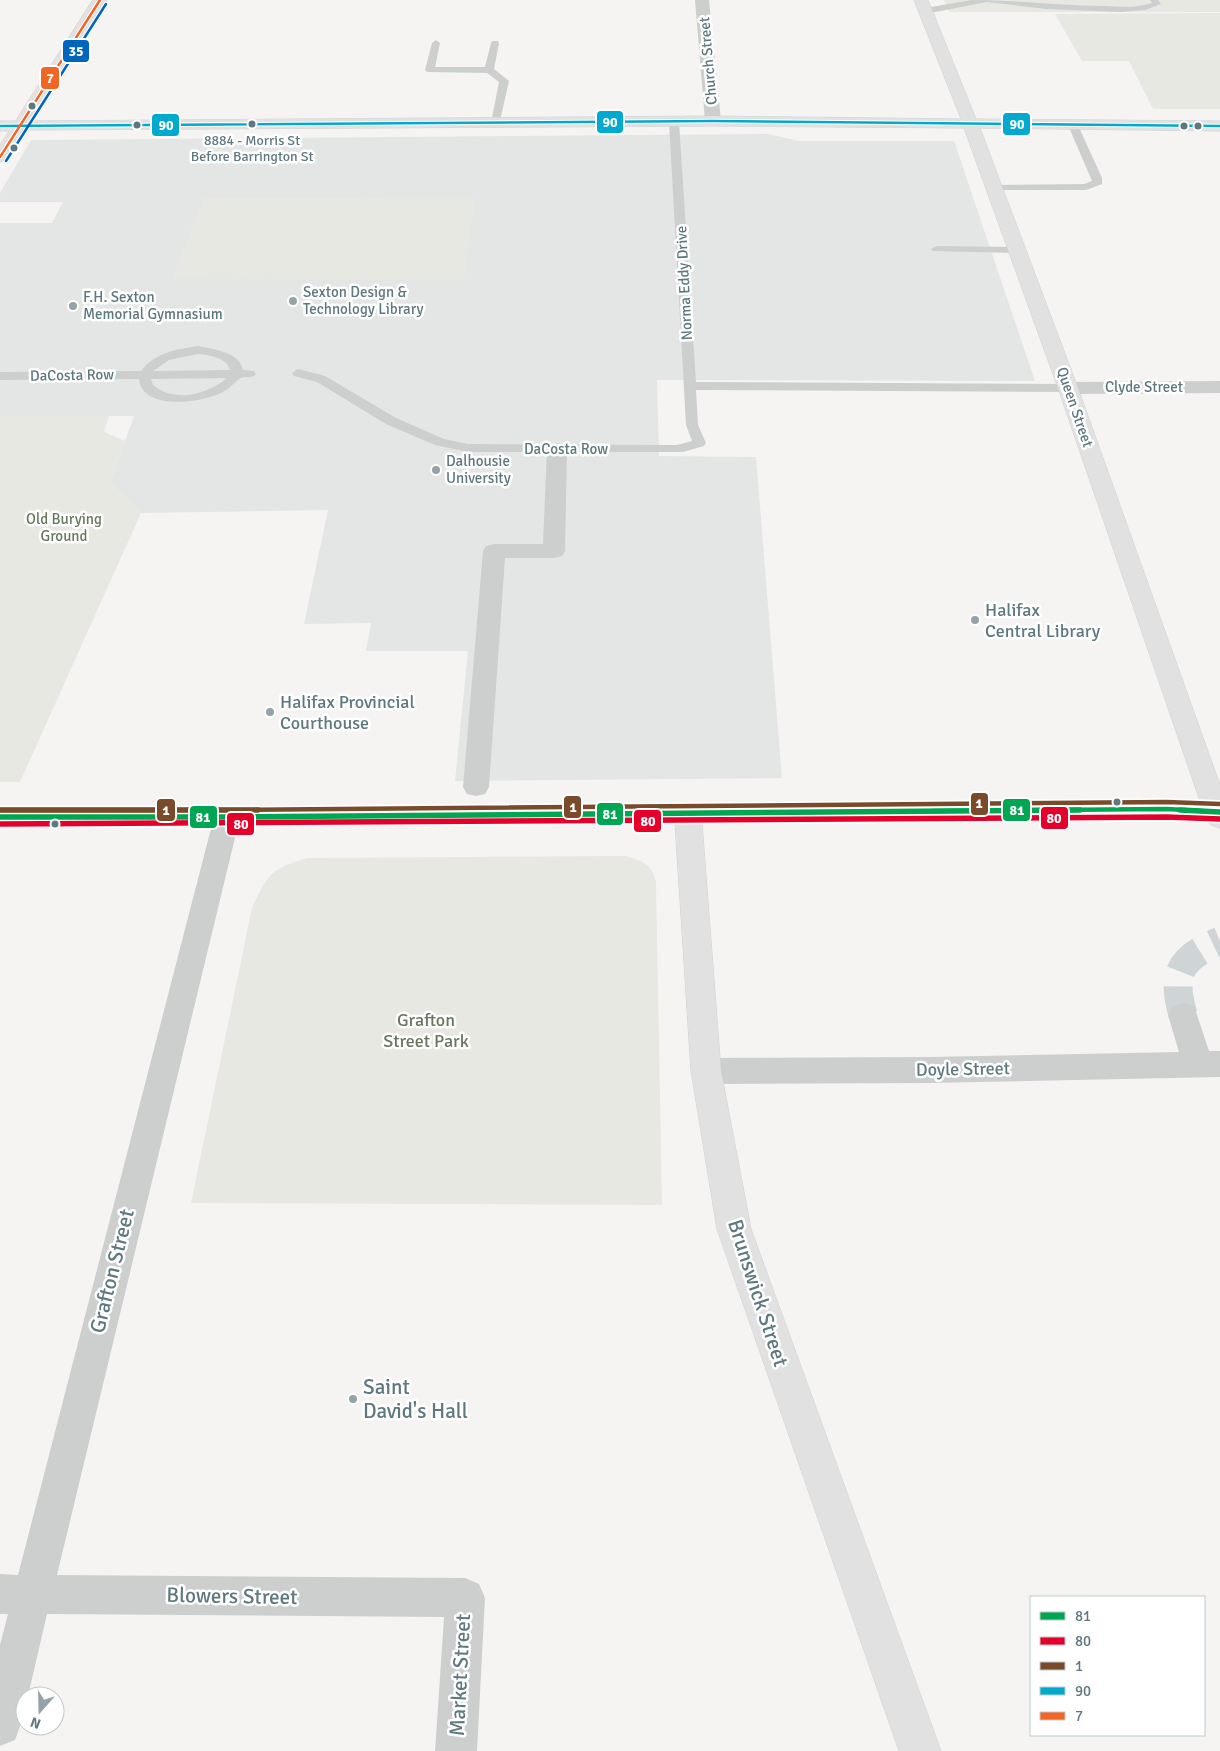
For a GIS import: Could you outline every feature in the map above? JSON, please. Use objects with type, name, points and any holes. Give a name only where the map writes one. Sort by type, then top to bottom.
[{"type":"street","points":[[0,157],[100,0]]},
{"type":"street","name":"Church Street","points":[[702,0],[713,121]]},
{"type":"street","name":"Queen Street","points":[[923,6],[974,131],[1069,388],[1219,814]]},
{"type":"street","points":[[0,126],[713,121],[765,122],[838,135],[974,131],[1074,125],[1220,126]]},
{"type":"street","name":"Clyde Street","points":[[1069,388],[1220,387]]},
{"type":"street","points":[[476,787],[494,551],[554,551],[557,449]]},
{"type":"street","points":[[0,817],[688,814],[1167,809],[1219,814]]},
{"type":"street","name":"Brunswick Street","points":[[688,814],[706,1071],[734,1229],[920,1751]]},
{"type":"street","name":"Grafton Street","points":[[0,1725],[16,1594],[227,817]]},
{"type":"street","points":[[1183,1015],[1209,1064]]},
{"type":"street","name":"Doyle Street","points":[[706,1071],[929,1070],[1209,1064]]},
{"type":"street","name":"Blowers Street","points":[[16,1594],[465,1598]]},
{"type":"street","name":"Market Street","points":[[456,1751],[465,1598]]},
{"type":"lane","points":[[923,6],[987,0],[1035,8],[1115,10],[1147,8],[1156,4],[1154,0]]},
{"type":"lane","points":[[436,43],[430,70],[489,70],[504,80],[496,122]]},
{"type":"lane","points":[[489,70],[495,43]]},
{"type":"lane","name":"Norma Eddy Drive","points":[[674,122],[692,425],[700,443]]},
{"type":"lane","points":[[995,188],[1094,185],[1098,182],[1074,125]]},
{"type":"lane","points":[[937,249],[1018,250]]},
{"type":"lane","points":[[198,350],[223,355],[231,360],[236,366],[236,374],[231,381],[212,393],[183,398],[170,398],[149,389],[145,382],[145,375],[149,367],[170,355],[198,350]]},
{"type":"lane","points":[[236,374],[250,374]]},
{"type":"lane","name":"DaCosta Row","points":[[0,376],[236,374]]},
{"type":"lane","name":"DaCosta Row","points":[[298,374],[321,379],[391,421],[440,442],[468,448],[678,450],[700,443]]},
{"type":"lane","points":[[690,386],[1069,388]]},
{"type":"shaded area","name":"Dalhousie University","points":[[768,134],[799,141],[954,141],[1035,381],[657,380],[659,456],[756,457],[782,778],[455,781],[468,651],[366,651],[371,623],[304,624],[328,510],[141,513],[110,483],[134,416],[0,416],[0,223],[52,223],[63,202],[0,202],[0,193],[31,140]]},
{"type":"green space","points":[[944,0],[1220,0],[1220,12],[949,12]]},
{"type":"green space","points":[[1220,13],[1220,109],[1153,109],[1129,61],[1082,61],[1055,14]]},
{"type":"green space","points":[[204,198],[475,199],[464,280],[172,279]]},
{"type":"green space","name":"Old Burying Ground","points":[[0,416],[109,416],[104,432],[125,441],[110,483],[141,513],[20,782],[0,782]]},
{"type":"green space","name":"Grafton Street Park","points":[[625,856],[636,859],[649,867],[656,882],[662,1205],[191,1203],[252,908],[262,887],[272,874],[285,866],[307,858]]},
{"type":"tunnel","points":[[1183,1015],[1178,988],[1182,969],[1196,954],[1220,941]]},
{"type":"transit line","name":"7","points":[[0,157],[100,0]]},
{"type":"transit line","name":"35","points":[[6,161],[106,4]]},
{"type":"transit line","name":"90","points":[[0,126],[713,121],[1220,126]]},
{"type":"transit line","name":"1","points":[[0,810],[227,810],[1167,802],[1220,804]]},
{"type":"transit line","name":"81","points":[[0,817],[227,817],[1167,809],[1220,812]]},
{"type":"transit line","name":"80","points":[[0,824],[1167,817],[1220,819]]},
{"type":"place","name":"8884 - Morris St Before Barrington St","points":[[252,124]]},
{"type":"place","name":"Sexton Design & Technology Library","points":[[293,301]]},
{"type":"place","name":"F.H. Sexton Memorial Gymnasium","points":[[73,306]]},
{"type":"place","name":"Dalhousie University","points":[[436,470]]},
{"type":"place","name":"Halifax Central Library","points":[[975,620]]},
{"type":"place","name":"Halifax Provincial Courthouse","points":[[270,712]]},
{"type":"place","name":"Saint David's Hall","points":[[353,1399]]}]
